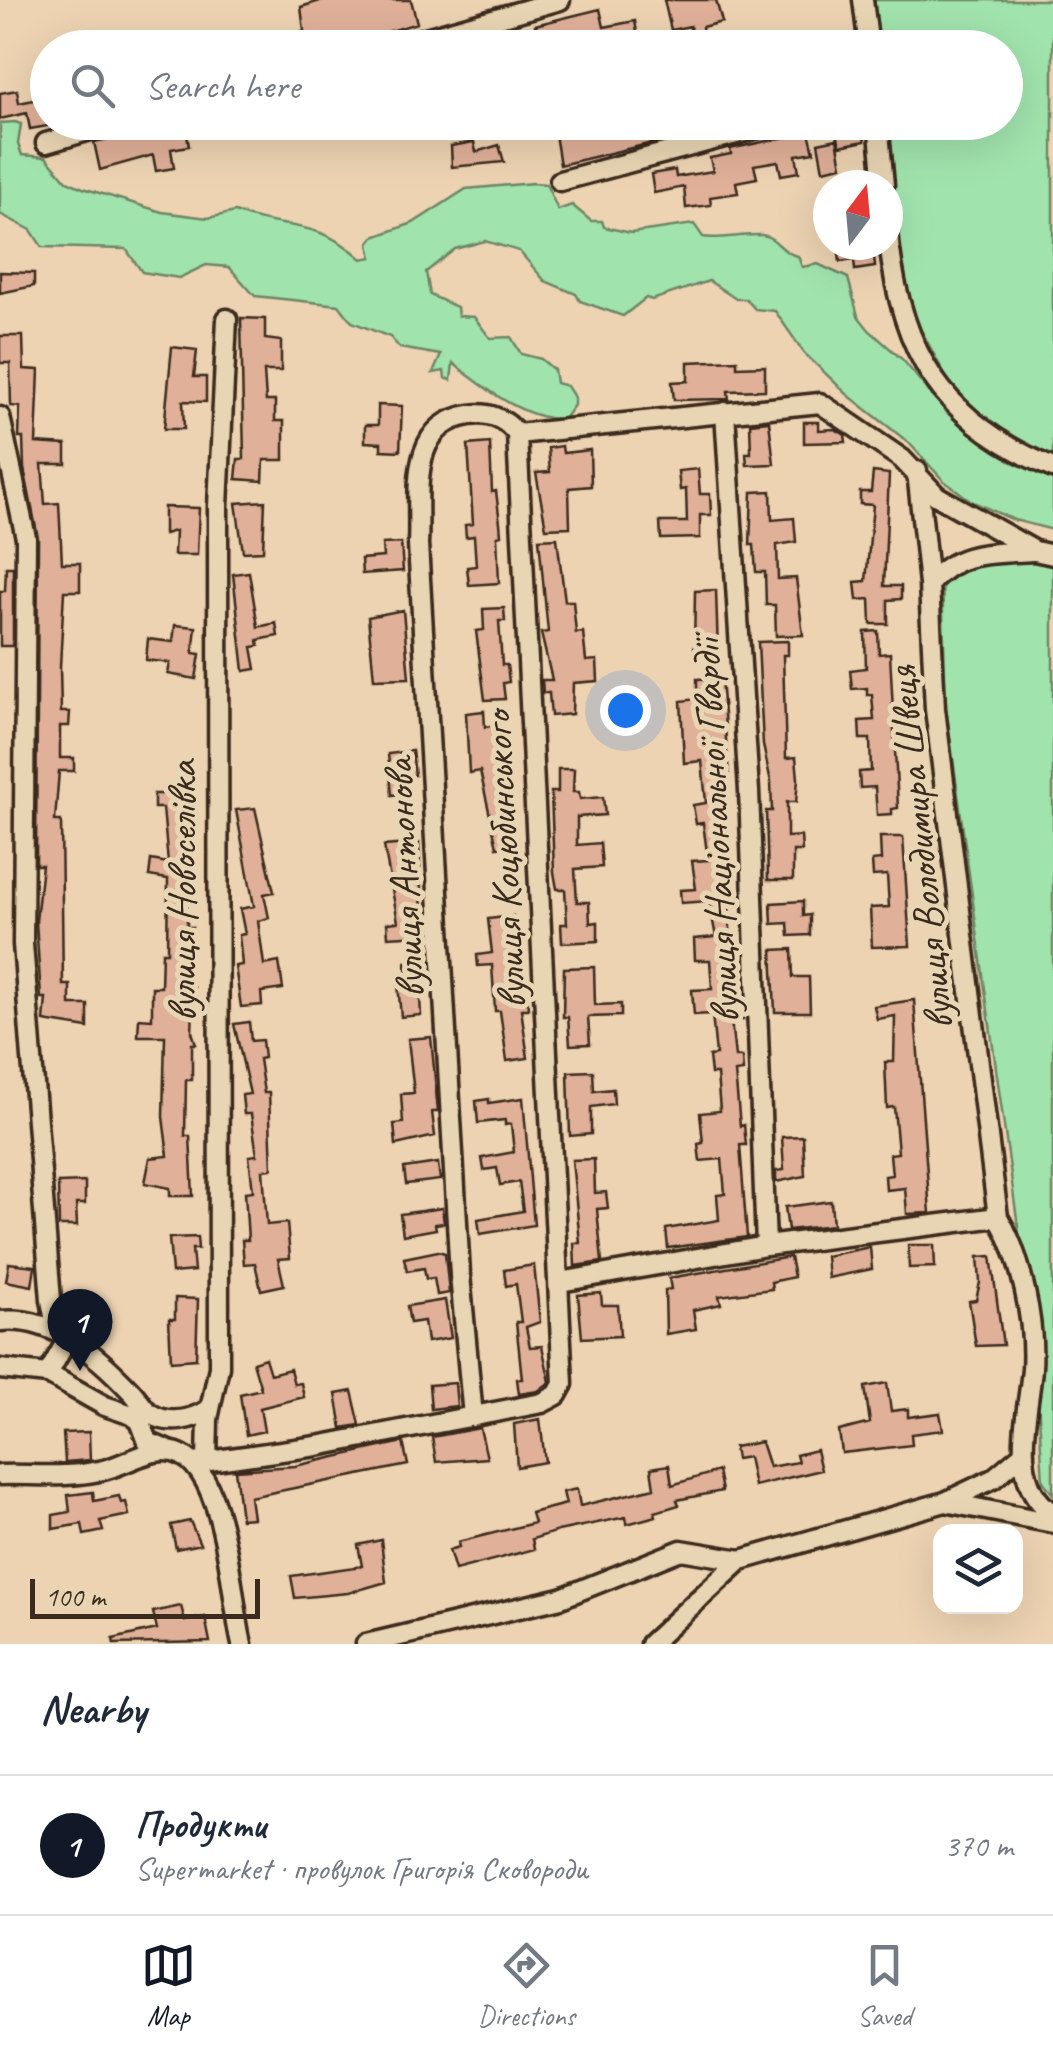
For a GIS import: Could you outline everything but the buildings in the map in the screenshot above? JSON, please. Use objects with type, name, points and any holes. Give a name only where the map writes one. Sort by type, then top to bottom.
[{"type":"street","points":[[454,30],[560,0]]},
{"type":"street","points":[[863,0],[867,30]]},
{"type":"street","points":[[46,143],[56,140]]},
{"type":"street","points":[[560,181],[714,140]]},
{"type":"street","points":[[880,140],[883,170]]},
{"type":"street","points":[[893,260],[906,335],[936,382],[1008,449],[1053,468]]},
{"type":"street","name":"вулиця Новоселівка","points":[[201,1462],[219,1366],[218,525],[227,320]]},
{"type":"street","points":[[517,434],[820,404],[860,427],[917,472],[937,496],[1044,553]]},
{"type":"street","name":"вулиця Національної Гвардії","points":[[725,412],[749,791],[766,1246]]},
{"type":"street","name":"вулиця Антонова","points":[[473,1417],[460,1274],[419,564],[419,464],[435,432],[462,416],[487,414],[517,434]]},
{"type":"street","points":[[0,417],[26,538],[24,944],[51,1300],[63,1334],[48,1374]]},
{"type":"street","name":"вулиця Коцюбинського","points":[[473,1417],[542,1403],[561,1390],[566,1372],[517,434]]},
{"type":"street","name":"вулиця Володимира Швеця","points":[[917,472],[929,584],[935,709],[998,1217],[1016,1248],[1032,1368],[1024,1446]]},
{"type":"street","points":[[929,584],[948,564],[972,554],[1044,553]]},
{"type":"street","points":[[560,1282],[766,1246],[998,1217]]},
{"type":"street","points":[[0,1321],[17,1319],[63,1334],[123,1383],[148,1412]]},
{"type":"street","points":[[0,1369],[48,1374],[140,1421],[148,1442],[201,1462],[473,1417]]},
{"type":"street","points":[[120,1411],[148,1412],[182,1420],[210,1410]]},
{"type":"street","points":[[366,1644],[561,1598],[681,1550],[741,1560],[944,1502],[993,1480],[1024,1446]]},
{"type":"street","points":[[1024,1446],[1031,1489],[1042,1507],[1053,1514]]},
{"type":"street","points":[[0,1474],[94,1472],[169,1451]]},
{"type":"street","points":[[201,1462],[218,1511],[242,1644]]},
{"type":"street","points":[[944,1502],[1053,1523]]},
{"type":"street","points":[[650,1644],[741,1560]]},
{"type":"green space","points":[[872,0],[1053,0],[1053,460],[1011,442],[952,388],[905,300],[901,260],[903,170],[891,170],[888,140],[1023,140],[1023,30],[875,30]]},
{"type":"green space","points":[[0,123],[21,124],[18,144],[22,155],[46,157],[67,181],[83,188],[162,212],[208,218],[235,212],[314,231],[345,245],[362,259],[372,257],[369,244],[374,237],[413,223],[466,189],[533,183],[546,184],[558,210],[572,205],[591,221],[602,221],[604,227],[631,233],[694,224],[703,237],[767,236],[798,256],[802,267],[818,264],[848,278],[858,316],[903,360],[935,399],[1010,461],[1053,480],[1053,530],[1014,520],[973,502],[944,481],[908,442],[848,395],[804,353],[775,311],[755,309],[746,299],[736,299],[709,281],[652,300],[646,298],[623,316],[580,301],[576,294],[545,281],[519,251],[485,241],[455,249],[426,272],[430,295],[457,307],[458,316],[474,317],[490,338],[511,337],[521,354],[541,359],[554,370],[556,383],[567,386],[574,397],[574,405],[564,419],[519,408],[453,363],[451,380],[445,378],[444,371],[433,373],[441,355],[400,348],[390,337],[352,322],[339,305],[255,296],[229,267],[206,265],[179,278],[142,272],[126,249],[42,247],[31,230],[0,214]]},
{"type":"green space","points":[[969,564],[1053,564],[1053,1494],[1043,1481],[1035,1349],[946,708],[942,579]]},
{"type":"place","name":"Продукти","points":[[80,1371]]}]
